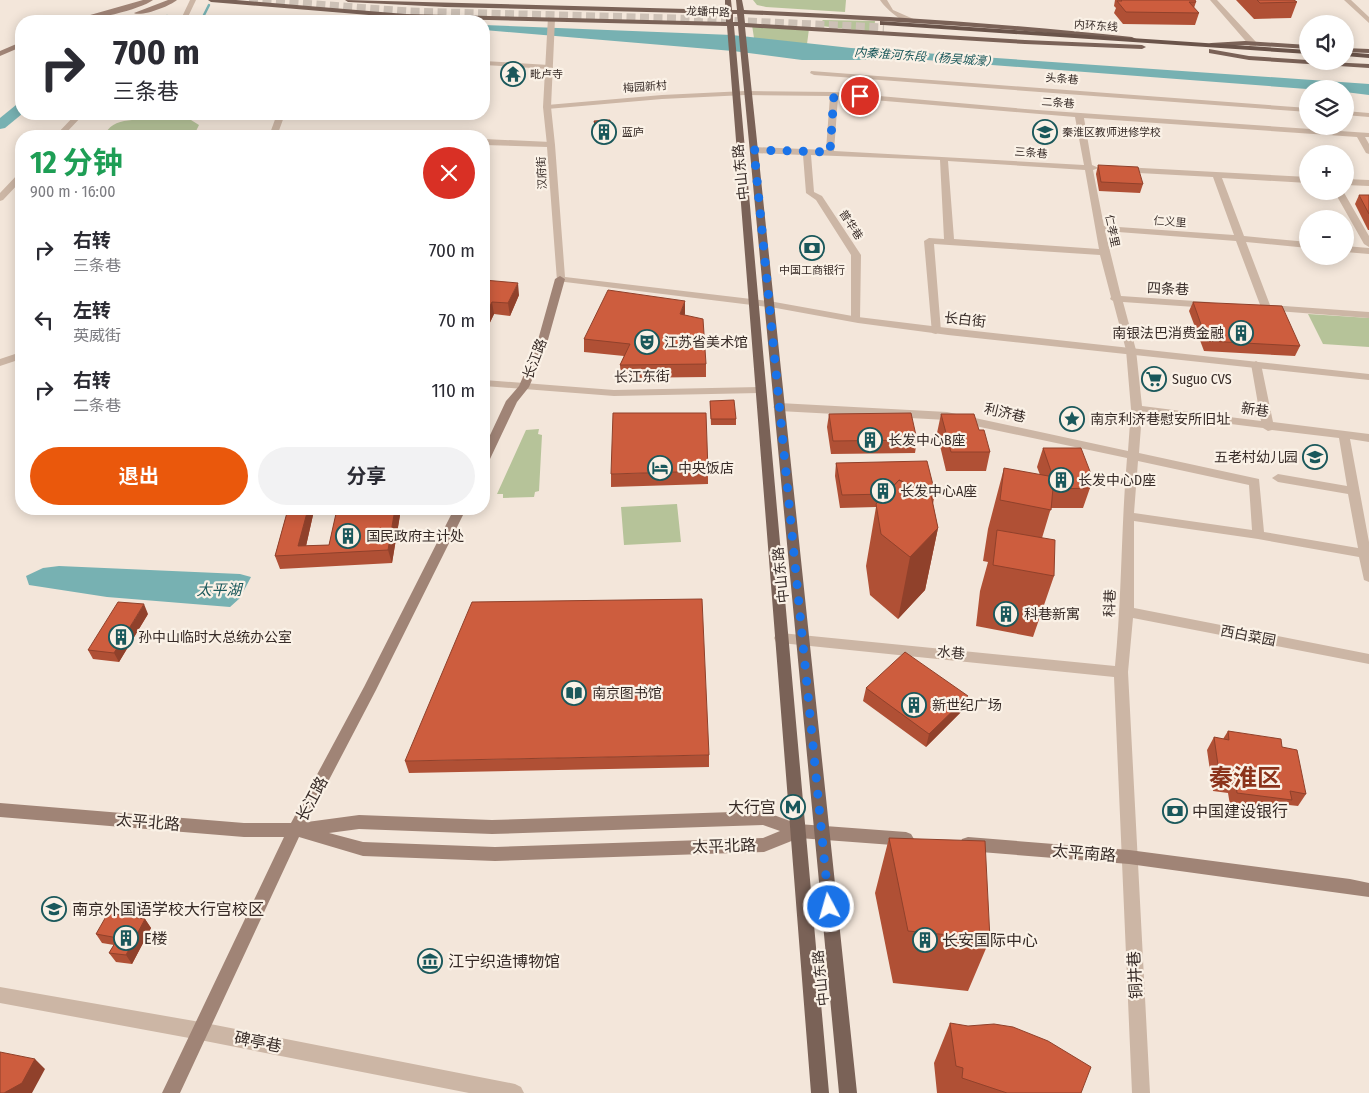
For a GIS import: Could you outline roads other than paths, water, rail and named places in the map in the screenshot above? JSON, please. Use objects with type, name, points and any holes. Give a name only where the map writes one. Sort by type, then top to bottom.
[{"type":"highway","name":"内环东线","points":[[1299,52],[1212,48],[1142,47],[883,26],[1154,42],[1212,48],[1299,56]]},
{"type":"highway","points":[[1354,55],[1369,56]]},
{"type":"highway","points":[[1354,60],[1369,61]]},
{"type":"main road","points":[[98,15],[150,0]]},
{"type":"main road","points":[[125,15],[157,7],[174,0]]},
{"type":"main road","name":"龙蟠中路","points":[[211,0],[393,15]]},
{"type":"main road","name":"龙蟠中路","points":[[348,0],[414,5],[740,12],[821,16],[1025,29],[1154,42]]},
{"type":"main road","points":[[728,0],[730,33],[738,55]]},
{"type":"main road","points":[[738,55],[742,33],[739,0]]},
{"type":"main road","points":[[632,10],[645,12],[653,16],[632,20]]},
{"type":"main road","points":[[821,16],[815,19],[813,24],[816,28],[822,30]]},
{"type":"main road","name":"龙蟠中路","points":[[490,19],[551,22],[632,20],[741,24],[1025,42],[1142,47]]},
{"type":"main road","points":[[0,46],[15,40]]},
{"type":"main road","points":[[1212,48],[1249,43],[1299,46]]},
{"type":"main road","points":[[0,54],[15,47]]},
{"type":"main road","points":[[1212,48],[1249,58],[1369,66]]},
{"type":"main road","points":[[1354,50],[1369,51]]},
{"type":"main road","name":"中山东路","points":[[738,55],[743,94],[754,150],[848,1093]]},
{"type":"main road","name":"中山东路","points":[[743,94],[752,302],[820,1093]]},
{"type":"main road","name":"长江路","points":[[490,447],[512,401],[524,387],[544,338],[560,279]]},
{"type":"main road","name":"长江路","points":[[171,1093],[295,830],[369,690],[457,515]]},
{"type":"main road","name":"太平北路","points":[[0,810],[244,830],[295,830],[359,822],[492,827],[763,818],[798,831]]},
{"type":"main road","name":"太平北路","points":[[295,830],[363,848],[495,854],[764,845],[798,831]]},
{"type":"main road","points":[[798,831],[921,841]]},
{"type":"main road","name":"太平南路","points":[[951,843],[1129,857],[1369,890]]},
{"type":"street","points":[[186,15],[193,0]]},
{"type":"street","points":[[884,0],[891,11],[914,21]]},
{"type":"street","points":[[1206,0],[1249,43]]},
{"type":"street","points":[[1213,0],[1249,43]]},
{"type":"street","points":[[1347,0],[1369,21]]},
{"type":"street","name":"汉府街","points":[[551,22],[547,107],[560,279]]},
{"type":"street","points":[[490,63],[549,67]]},
{"type":"street","points":[[812,83],[816,64]]},
{"type":"street","name":"二条巷","points":[[743,94],[812,83],[834,94],[1079,115],[1364,135]]},
{"type":"street","name":"头条巷","points":[[812,83],[1299,110]]},
{"type":"street","name":"梅园新村","points":[[547,107],[662,97],[743,94]]},
{"type":"street","points":[[830,152],[834,94]]},
{"type":"street","points":[[1354,114],[1369,115]]},
{"type":"street","name":"仁孝里","points":[[1079,115],[1087,168],[1104,252],[1115,299],[1131,350]]},
{"type":"street","points":[[65,130],[74,120]]},
{"type":"street","points":[[1364,135],[1369,151]]},
{"type":"street","points":[[490,142],[551,144]]},
{"type":"street","name":"三条巷","points":[[754,150],[944,158],[1299,180]]},
{"type":"street","name":"普华巷","points":[[807,152],[810,193],[819,198],[856,255],[855,319]]},
{"type":"street","points":[[944,158],[949,242]]},
{"type":"street","points":[[1217,176],[1262,308],[1369,315]]},
{"type":"street","points":[[0,198],[15,182]]},
{"type":"street","points":[[1354,182],[1369,183]]},
{"type":"street","points":[[1343,200],[1369,244]]},
{"type":"street","name":"仁义里","points":[[1099,228],[1299,244]]},
{"type":"street","points":[[936,331],[929,241],[1104,252]]},
{"type":"street","points":[[1354,249],[1369,250]]},
{"type":"street","name":"长白街","points":[[560,279],[769,304],[834,317],[936,331],[1131,350],[1369,377]]},
{"type":"street","name":"四条巷","points":[[1115,299],[1219,306]]},
{"type":"street","name":"科巷","points":[[1129,857],[1121,672],[1127,612],[1128,516],[1137,409],[1131,350]]},
{"type":"street","points":[[0,363],[15,357]]},
{"type":"street","points":[[1256,364],[1268,427]]},
{"type":"street","name":"长江东街","points":[[490,384],[614,393],[760,390]]},
{"type":"street","name":"利济巷","points":[[779,407],[947,416],[1255,482],[1258,535]]},
{"type":"street","name":"新巷","points":[[1137,409],[1268,427],[1369,438]]},
{"type":"street","points":[[1344,435],[1354,492],[1364,521],[1369,577]]},
{"type":"street","points":[[1278,478],[1354,492]]},
{"type":"street","points":[[1128,516],[1258,535],[1366,554]]},
{"type":"street","name":"西白菜园","points":[[1127,612],[1369,659]]},
{"type":"street","name":"水巷","points":[[781,638],[1121,672]]},
{"type":"street","name":"铜井巷","points":[[1129,857],[1141,1093]]},
{"type":"street","name":"碑亭巷","points":[[0,995],[200,1031],[515,1093]]},
{"type":"water","points":[[490,25],[732,35],[851,48],[1311,80],[1299,80],[1299,88],[926,60],[802,60],[733,51],[490,31]]},
{"type":"water","points":[[1354,83],[1369,84],[1369,95],[1354,93]]},
{"type":"water","name":"太平湖","points":[[59,566],[240,574],[251,577],[240,598],[230,607],[107,597],[29,585],[26,576],[43,568]]},
{"type":"waterway","points":[[204,15],[209,5]]},
{"type":"waterway","name":"内秦淮河东段（杨吴城濠）","points":[[0,125],[15,113]]},
{"type":"tunnel","points":[[249,0],[408,12],[676,19],[884,28]]},
{"type":"place","name":"毗卢寺","points":[[513,74]]},
{"type":"place","name":"蓝庐","points":[[604,132]]},
{"type":"place","name":"秦淮区教师进修学校","points":[[1045,132]]},
{"type":"place","name":"中国工商银行","points":[[812,248]]},
{"type":"place","name":"南银法巴消费金融","points":[[1241,333]]},
{"type":"place","name":"江苏省美术馆","points":[[647,342]]},
{"type":"place","name":"Suguo CVS","points":[[1154,379]]},
{"type":"place","name":"南京利济巷慰安所旧址","points":[[1072,419]]},
{"type":"place","name":"长发中心B座","points":[[870,440]]},
{"type":"place","name":"五老村幼儿园","points":[[1315,457]]},
{"type":"place","name":"中央饭店","points":[[660,468]]},
{"type":"place","name":"长发中心D座","points":[[1061,480]]},
{"type":"place","name":"长发中心A座","points":[[883,491]]},
{"type":"place","name":"国民政府主计处","points":[[348,536]]},
{"type":"place","name":"科巷新寓","points":[[1006,614]]},
{"type":"place","name":"孙中山临时大总统办公室","points":[[121,637]]},
{"type":"place","name":"南京图书馆","points":[[574,693]]},
{"type":"place","name":"新世纪广场","points":[[914,705]]},
{"type":"place","name":"大行宫","points":[[793,807]]},
{"type":"place","name":"中国建设银行","points":[[1175,811]]},
{"type":"place","name":"南京外国语学校大行宫校区","points":[[54,909]]},
{"type":"place","name":"E楼","points":[[126,938]]},
{"type":"place","name":"长安国际中心","points":[[925,940]]},
{"type":"place","name":"江宁织造博物馆","points":[[430,961]]},
{"type":"district","name":"秦淮区","points":[[1245,778]]}]
